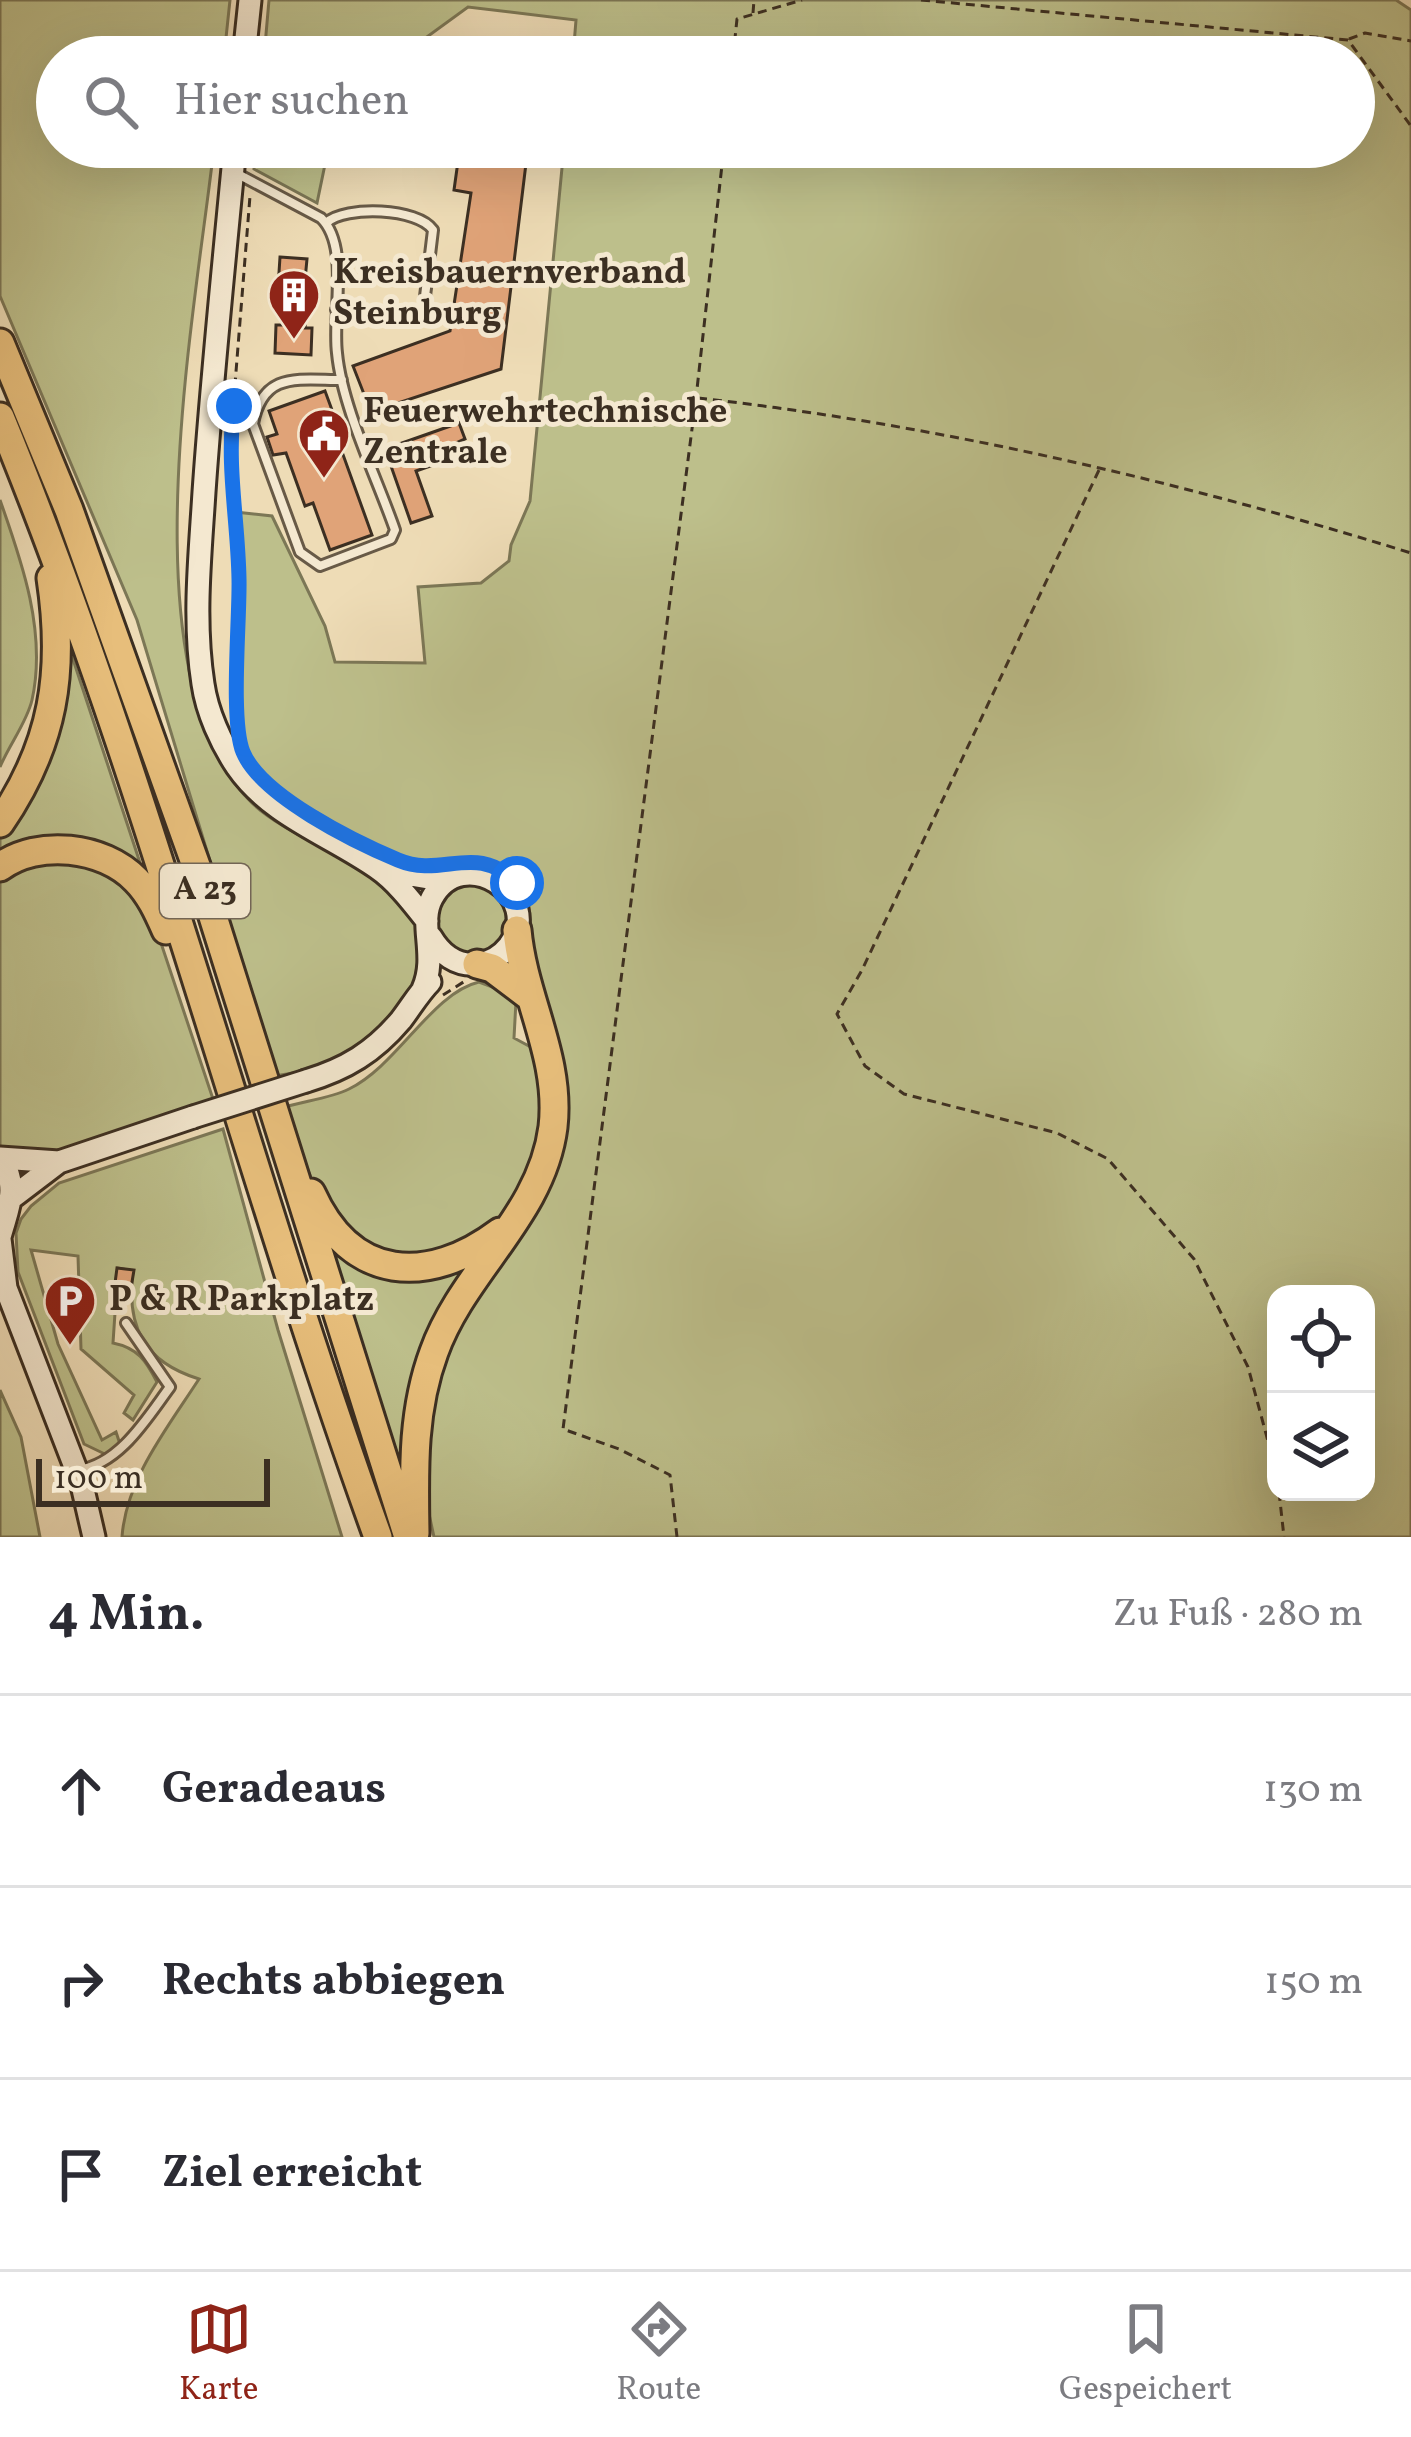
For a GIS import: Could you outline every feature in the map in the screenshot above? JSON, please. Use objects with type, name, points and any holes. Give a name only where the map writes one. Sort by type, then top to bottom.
[{"type":"highway","name":"A 23","points":[[0,343],[130,673],[204,888],[272,1112],[412,1537]]},
{"type":"highway","name":"A 23","points":[[0,417],[102,686],[315,1361],[378,1537]]},
{"type":"highway","points":[[0,824],[44,739],[54,700],[59,658],[43,521]]},
{"type":"highway","points":[[0,867],[29,853],[79,852],[107,860],[134,877],[154,902],[215,1040]]},
{"type":"highway","points":[[412,1537],[415,1421],[434,1350],[518,1219],[553,1129],[549,1052],[520,964],[517,930]]},
{"type":"highway","points":[[481,968],[529,996]]},
{"type":"highway","points":[[272,1112],[323,1217],[347,1244],[368,1257],[412,1268],[434,1267],[479,1248],[518,1219]]},
{"type":"main road","points":[[246,36],[250,0]]},
{"type":"main road","points":[[240,168],[212,380],[197,601],[203,689],[219,736],[259,792],[286,814],[380,870],[429,929],[438,949],[481,968]]},
{"type":"main road","points":[[380,870],[446,881]]},
{"type":"main road","points":[[0,1158],[59,1162],[341,1071],[387,1036],[430,994],[443,972],[481,968],[502,953],[517,930],[518,912],[511,894],[498,881],[463,874],[435,892],[429,929],[430,994]]},
{"type":"main road","points":[[0,1158],[13,1183],[4,1222],[3,1284],[76,1470],[94,1537]]},
{"type":"main road","points":[[4,1222],[59,1162]]},
{"type":"lane","points":[[242,176],[326,223],[337,244],[336,352],[395,530],[391,538],[320,566],[300,551],[253,424],[256,407],[272,385],[289,380],[342,380]]},
{"type":"lane","points":[[326,223],[350,210],[419,217],[433,230],[423,313],[414,319],[336,310]]},
{"type":"lane","points":[[76,1470],[88,1468],[123,1445],[170,1387],[126,1323]]},
{"type":"path","points":[[752,15],[754,0]]},
{"type":"path","points":[[735,36],[737,19],[802,0]]},
{"type":"path","points":[[921,0],[1305,36]]},
{"type":"path","points":[[1358,36],[1365,33],[1411,41]]},
{"type":"path","points":[[1375,77],[1411,126]]},
{"type":"path","points":[[677,1537],[670,1475],[619,1449],[563,1429],[697,398],[722,168]]},
{"type":"path","points":[[242,176],[230,447],[239,572],[242,749]]},
{"type":"path","points":[[697,398],[925,429],[1297,517],[1411,553]]},
{"type":"path","points":[[1099,470],[837,1014],[865,1066],[904,1094],[1057,1133],[1108,1159],[1194,1258],[1248,1367],[1267,1438]]},
{"type":"path","points":[[430,994],[466,981],[494,983],[481,968]]},
{"type":"path","points":[[1280,1501],[1284,1537]]},
{"type":"green space","points":[[0,0],[230,0],[226,36],[36,36],[36,168],[211,168],[184,393],[178,489],[179,583],[189,671],[213,746],[252,803],[377,880],[416,919],[425,942],[419,975],[397,1011],[367,1042],[331,1065],[275,1076],[137,620],[0,296]]},
{"type":"green space","points":[[269,0],[1396,0],[1411,10],[1411,1537],[434,1537],[423,1486],[422,1422],[445,1346],[553,1163],[528,896],[516,877],[499,864],[461,859],[428,865],[375,847],[278,790],[255,765],[243,747],[235,512],[272,516],[325,626],[335,662],[425,663],[418,587],[481,583],[509,561],[530,501],[562,168],[1375,168],[1375,36],[575,36],[576,20],[468,7],[428,36],[266,36]]},
{"type":"green space","points":[[324,168],[317,203],[254,169]]},
{"type":"green space","points":[[0,500],[24,573],[34,624],[36,675],[30,708],[0,767]]},
{"type":"green space","points":[[66,638],[145,878],[114,853],[0,860],[0,838],[47,757]]},
{"type":"green space","points":[[28,859],[105,867],[149,907],[214,1102],[51,1153],[0,1150],[0,875]]},
{"type":"green space","points":[[471,884],[495,895],[506,919],[495,943],[471,954],[447,943],[436,919],[447,895]]},
{"type":"green space","points":[[479,982],[495,988],[502,983],[516,1001],[514,1038],[538,1051],[542,1121],[534,1161],[503,1212],[461,1247],[436,1256],[409,1258],[382,1252],[353,1237],[329,1212],[285,1107],[342,1092],[367,1078],[446,1000]]},
{"type":"green space","points":[[223,1129],[342,1537],[122,1537],[140,1474],[199,1379],[164,1363],[143,1340],[133,1309],[133,1271],[118,1268],[113,1343],[140,1356],[157,1382],[133,1420],[124,1413],[134,1395],[81,1349],[78,1256],[31,1250],[58,1344],[102,1440],[116,1432],[120,1444],[109,1456],[84,1444],[18,1272],[16,1233],[21,1219],[59,1183]]},
{"type":"green space","points":[[335,1242],[362,1260],[482,1255],[454,1300],[405,1478],[328,1247]]},
{"type":"green space","points":[[0,1390],[21,1437],[40,1537],[0,1537]]},
{"type":"building","points":[[457,168],[525,168],[501,369],[371,412],[353,366],[450,331],[471,193],[454,190]]},
{"type":"building","points":[[280,257],[307,259],[304,291],[278,288]]},
{"type":"building","name":"Kreisbauernverband Steinburg","points":[[283,313],[306,314],[305,328],[312,328],[311,355],[275,353],[276,325],[283,325]]},
{"type":"building","name":"Feuerwehrtechnische Zentrale","points":[[325,391],[372,535],[330,550],[313,503],[305,506],[286,453],[273,455],[267,437],[277,434],[269,411]]},
{"type":"building","points":[[459,423],[465,439],[458,442],[462,455],[416,471],[432,516],[411,523],[385,449]]},
{"type":"building","points":[[117,1268],[134,1270],[129,1300],[113,1298]]},
{"type":"place","name":"Kreisbauernverband Steinburg","points":[[294,341]]},
{"type":"place","name":"Feuerwehrtechnische Zentrale","points":[[324,480]]},
{"type":"place","name":"P & R Parkplatz","points":[[70,1347]]},
{"type":"route","points":[[234,406],[230,471],[239,572],[239,728],[246,757],[278,792],[373,849],[414,866],[473,860],[497,867],[517,883]]}]
